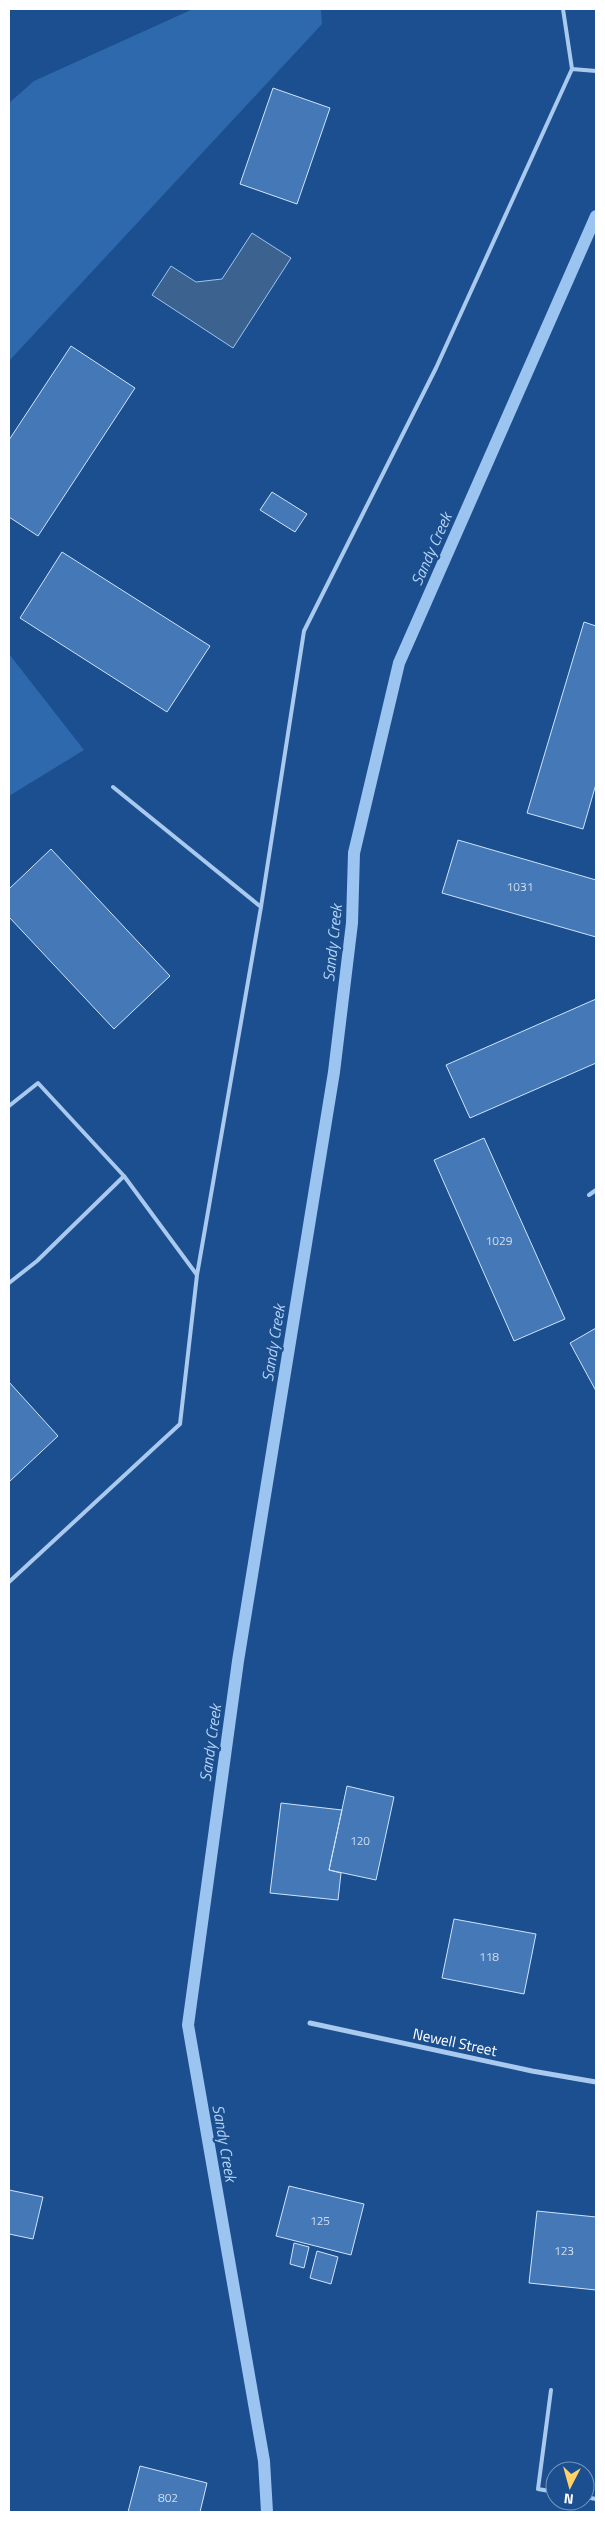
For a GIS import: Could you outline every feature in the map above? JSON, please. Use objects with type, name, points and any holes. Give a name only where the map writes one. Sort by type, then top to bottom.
[{"type":"street","name":"Newell Street","points":[[310,2023],[532,2071],[596,2082]]},
{"type":"lane","points":[[9,1582],[180,1424],[197,1275],[261,907],[304,631],[436,368],[572,69],[563,9]]},
{"type":"lane","points":[[572,69],[596,71]]},
{"type":"lane","points":[[113,787],[261,907]]},
{"type":"lane","points":[[9,1106],[38,1083],[124,1176],[197,1275]]},
{"type":"lane","points":[[9,1283],[37,1261],[124,1176]]},
{"type":"lane","points":[[588,1195],[596,1190]]},
{"type":"lane","points":[[545,2491],[538,2490],[551,2390]]},
{"type":"shaded area","points":[[193,9],[321,9],[322,24],[9,361],[9,103],[34,81]]},
{"type":"shaded area","points":[[252,233],[291,258],[233,348],[152,295],[171,266],[196,282],[222,279]]},
{"type":"shaded area","points":[[9,654],[84,750],[9,796]]},
{"type":"building","points":[[273,88],[330,108],[297,204],[240,184]]},
{"type":"building","points":[[71,346],[135,388],[38,536],[9,517],[9,440]]},
{"type":"building","points":[[272,492],[307,514],[295,532],[260,510]]},
{"type":"building","points":[[62,552],[210,646],[167,712],[20,618]]},
{"type":"building","points":[[584,622],[596,626],[596,784],[583,829],[527,813]]},
{"type":"building","points":[[458,840],[596,880],[596,937],[442,893]]},
{"type":"building","points":[[51,849],[170,976],[114,1029],[9,917],[9,889]]},
{"type":"building","points":[[596,999],[596,1063],[470,1118],[446,1065]]},
{"type":"building","points":[[484,1138],[565,1319],[514,1341],[434,1160]]},
{"type":"building","points":[[596,1328],[596,1391],[570,1343]]},
{"type":"building","points":[[9,1382],[58,1436],[9,1482]]},
{"type":"building","points":[[347,1786],[394,1797],[376,1880],[329,1870]]},
{"type":"building","points":[[281,1803],[342,1810],[329,1870],[341,1873],[338,1900],[270,1893]]},
{"type":"building","points":[[454,1919],[536,1934],[524,1994],[442,1978]]},
{"type":"building","points":[[289,2186],[364,2204],[351,2255],[276,2236]]},
{"type":"building","points":[[9,2190],[43,2197],[33,2239],[9,2234]]},
{"type":"building","points":[[537,2211],[596,2217],[596,2290],[529,2283]]},
{"type":"building","points":[[294,2243],[309,2247],[304,2268],[290,2264]]},
{"type":"building","points":[[317,2251],[338,2257],[331,2284],[310,2278]]},
{"type":"building","points":[[140,2466],[207,2483],[200,2512],[128,2512]]},
{"type":"waterway","name":"Sandy Creek","points":[[267,2512],[264,2461],[188,2025],[238,1661],[334,1072],[352,923],[354,853],[399,663],[596,216]]}]
